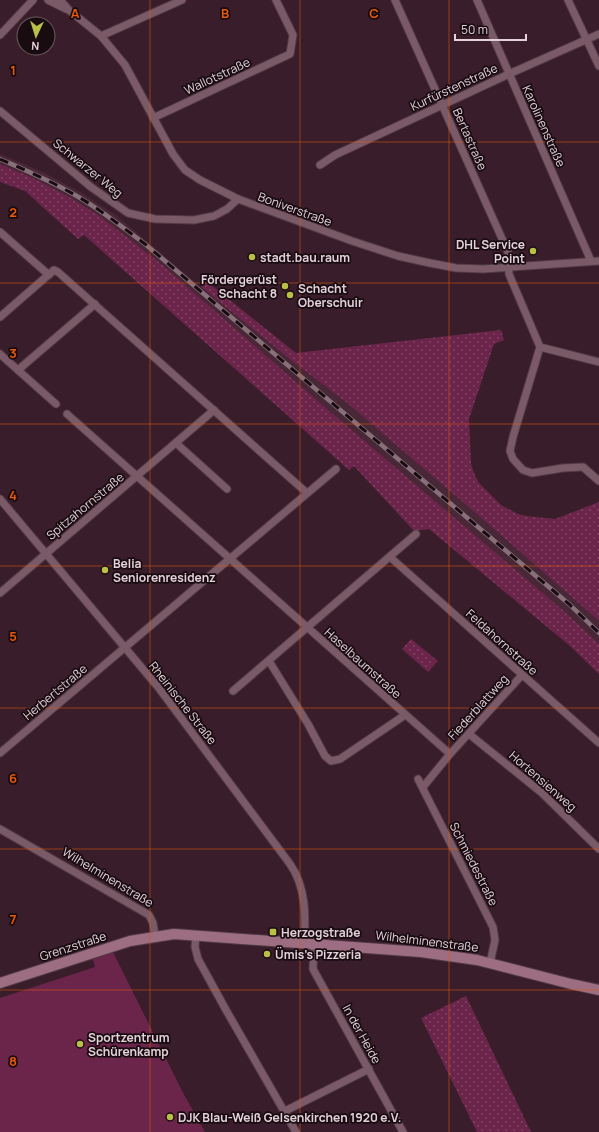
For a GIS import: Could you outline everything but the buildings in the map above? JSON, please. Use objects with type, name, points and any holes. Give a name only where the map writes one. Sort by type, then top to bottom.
[{"type":"street","points":[[0,35],[33,0]]},
{"type":"street","name":"Boniverstraße","points":[[48,0],[70,11]]},
{"type":"street","name":"Boniverstraße","points":[[60,0],[70,11],[101,36],[125,65],[173,154],[185,170],[200,180],[238,199],[345,239],[398,256],[456,268],[508,268],[595,261]]},
{"type":"street","points":[[101,36],[182,0]]},
{"type":"street","name":"Wallotstraße","points":[[153,118],[290,54],[292,35],[276,0]]},
{"type":"street","name":"Bertastraße","points":[[395,0],[508,252],[509,274],[540,347]]},
{"type":"street","name":"Karolinenstraße","points":[[477,0],[509,74],[595,261]]},
{"type":"street","points":[[568,0],[599,66]]},
{"type":"street","name":"Kurfürstenstraße","points":[[320,165],[334,155],[599,34]]},
{"type":"street","name":"Schwarzer Weg","points":[[0,111],[91,187],[128,213],[155,219],[194,220],[214,216],[227,209],[238,199]]},
{"type":"street","points":[[0,232],[49,275]]},
{"type":"street","points":[[0,317],[54,270],[58,272],[307,493]]},
{"type":"street","points":[[18,370],[95,304]]},
{"type":"street","points":[[599,362],[540,347],[510,451],[513,459],[523,470],[532,473],[583,466],[599,481]]},
{"type":"street","points":[[0,354],[56,404]]},
{"type":"street","name":"Spitzahornstraße","points":[[0,593],[214,410]]},
{"type":"street","name":"Spitzahornstraße","points":[[67,414],[230,559]]},
{"type":"street","points":[[176,443],[227,489]]},
{"type":"street","name":"Herbertstraße","points":[[0,753],[336,469]]},
{"type":"street","name":"Rheinische Straße","points":[[0,499],[158,687],[295,871],[303,898],[305,928],[309,943]]},
{"type":"street","points":[[307,628],[416,534]]},
{"type":"street","name":"Feldahornstraße","points":[[390,557],[599,743]]},
{"type":"street","name":"Haselbaumstraße","points":[[230,559],[450,754]]},
{"type":"street","name":"Haselbaumstraße","points":[[233,691],[307,628]]},
{"type":"street","name":"Haselbaumstraße","points":[[269,661],[308,724],[325,756],[331,760],[340,759],[405,715]]},
{"type":"street","name":"Fiederblattweg","points":[[450,754],[522,675]]},
{"type":"street","name":"Hortensienweg","points":[[469,734],[542,793],[599,849]]},
{"type":"street","points":[[423,787],[450,754]]},
{"type":"street","name":"Schmiedestraße","points":[[418,779],[493,926],[495,940],[490,963]]},
{"type":"street","name":"Wilhelminenstraße","points":[[0,829],[149,914],[153,923],[155,936],[174,934],[196,935],[421,952],[490,963],[599,990]]},
{"type":"street","points":[[196,935],[195,947],[198,959],[296,1132]]},
{"type":"street","name":"Grenzstraße","points":[[0,983],[130,941],[155,936]]},
{"type":"street","name":"In der Heide","points":[[309,943],[313,969],[403,1132]]},
{"type":"street","points":[[285,1111],[368,1069]]},
{"type":"shaded area","points":[[0,154],[43,172],[82,193],[117,216],[292,361],[347,403],[599,621],[599,644],[564,611],[326,408],[159,262],[101,217],[33,178],[0,164]]},
{"type":"shaded area","points":[[0,164],[33,178],[71,198],[101,217],[159,262],[326,408],[564,611],[599,644],[599,674],[570,646],[429,529],[414,531],[354,466],[349,470],[84,235],[78,239],[25,191],[0,182]]},
{"type":"shaded area","points":[[206,281],[296,353],[501,330],[504,340],[494,344],[469,419],[471,464],[474,473],[479,483],[501,505],[518,514],[526,516],[555,519],[599,502],[599,621],[347,403],[292,361],[201,287]]},
{"type":"shaded area","points":[[411,639],[438,661],[428,672],[402,649]]},
{"type":"shaded area","name":"Sportzentrum Schürenkamp","points":[[113,952],[182,1091],[205,1132],[0,1132],[0,998],[95,967],[93,959]]},
{"type":"shaded area","points":[[466,996],[531,1132],[477,1132],[421,1018]]},
{"type":"railway","points":[[0,159],[47,180],[84,200],[145,244],[569,604],[599,633]]},
{"type":"place","name":"DHL Service Point","points":[[533,251]]},
{"type":"place","name":"stadt.bau.raum","points":[[252,257]]},
{"type":"place","name":"Fördergerüst Schacht 8","points":[[285,286]]},
{"type":"place","name":"Schacht Oberschuir","points":[[290,295]]},
{"type":"place","name":"Belia Seniorenresidenz","points":[[105,570]]},
{"type":"place","name":"Herzogstraße","points":[[273,932]]},
{"type":"place","name":"Ümis's Pizzeria","points":[[267,954]]},
{"type":"place","name":"Sportzentrum Schürenkamp","points":[[80,1044]]},
{"type":"place","name":"DJK Blau-Weiß Gelsenkirchen 1920 e.V.","points":[[170,1117]]}]
